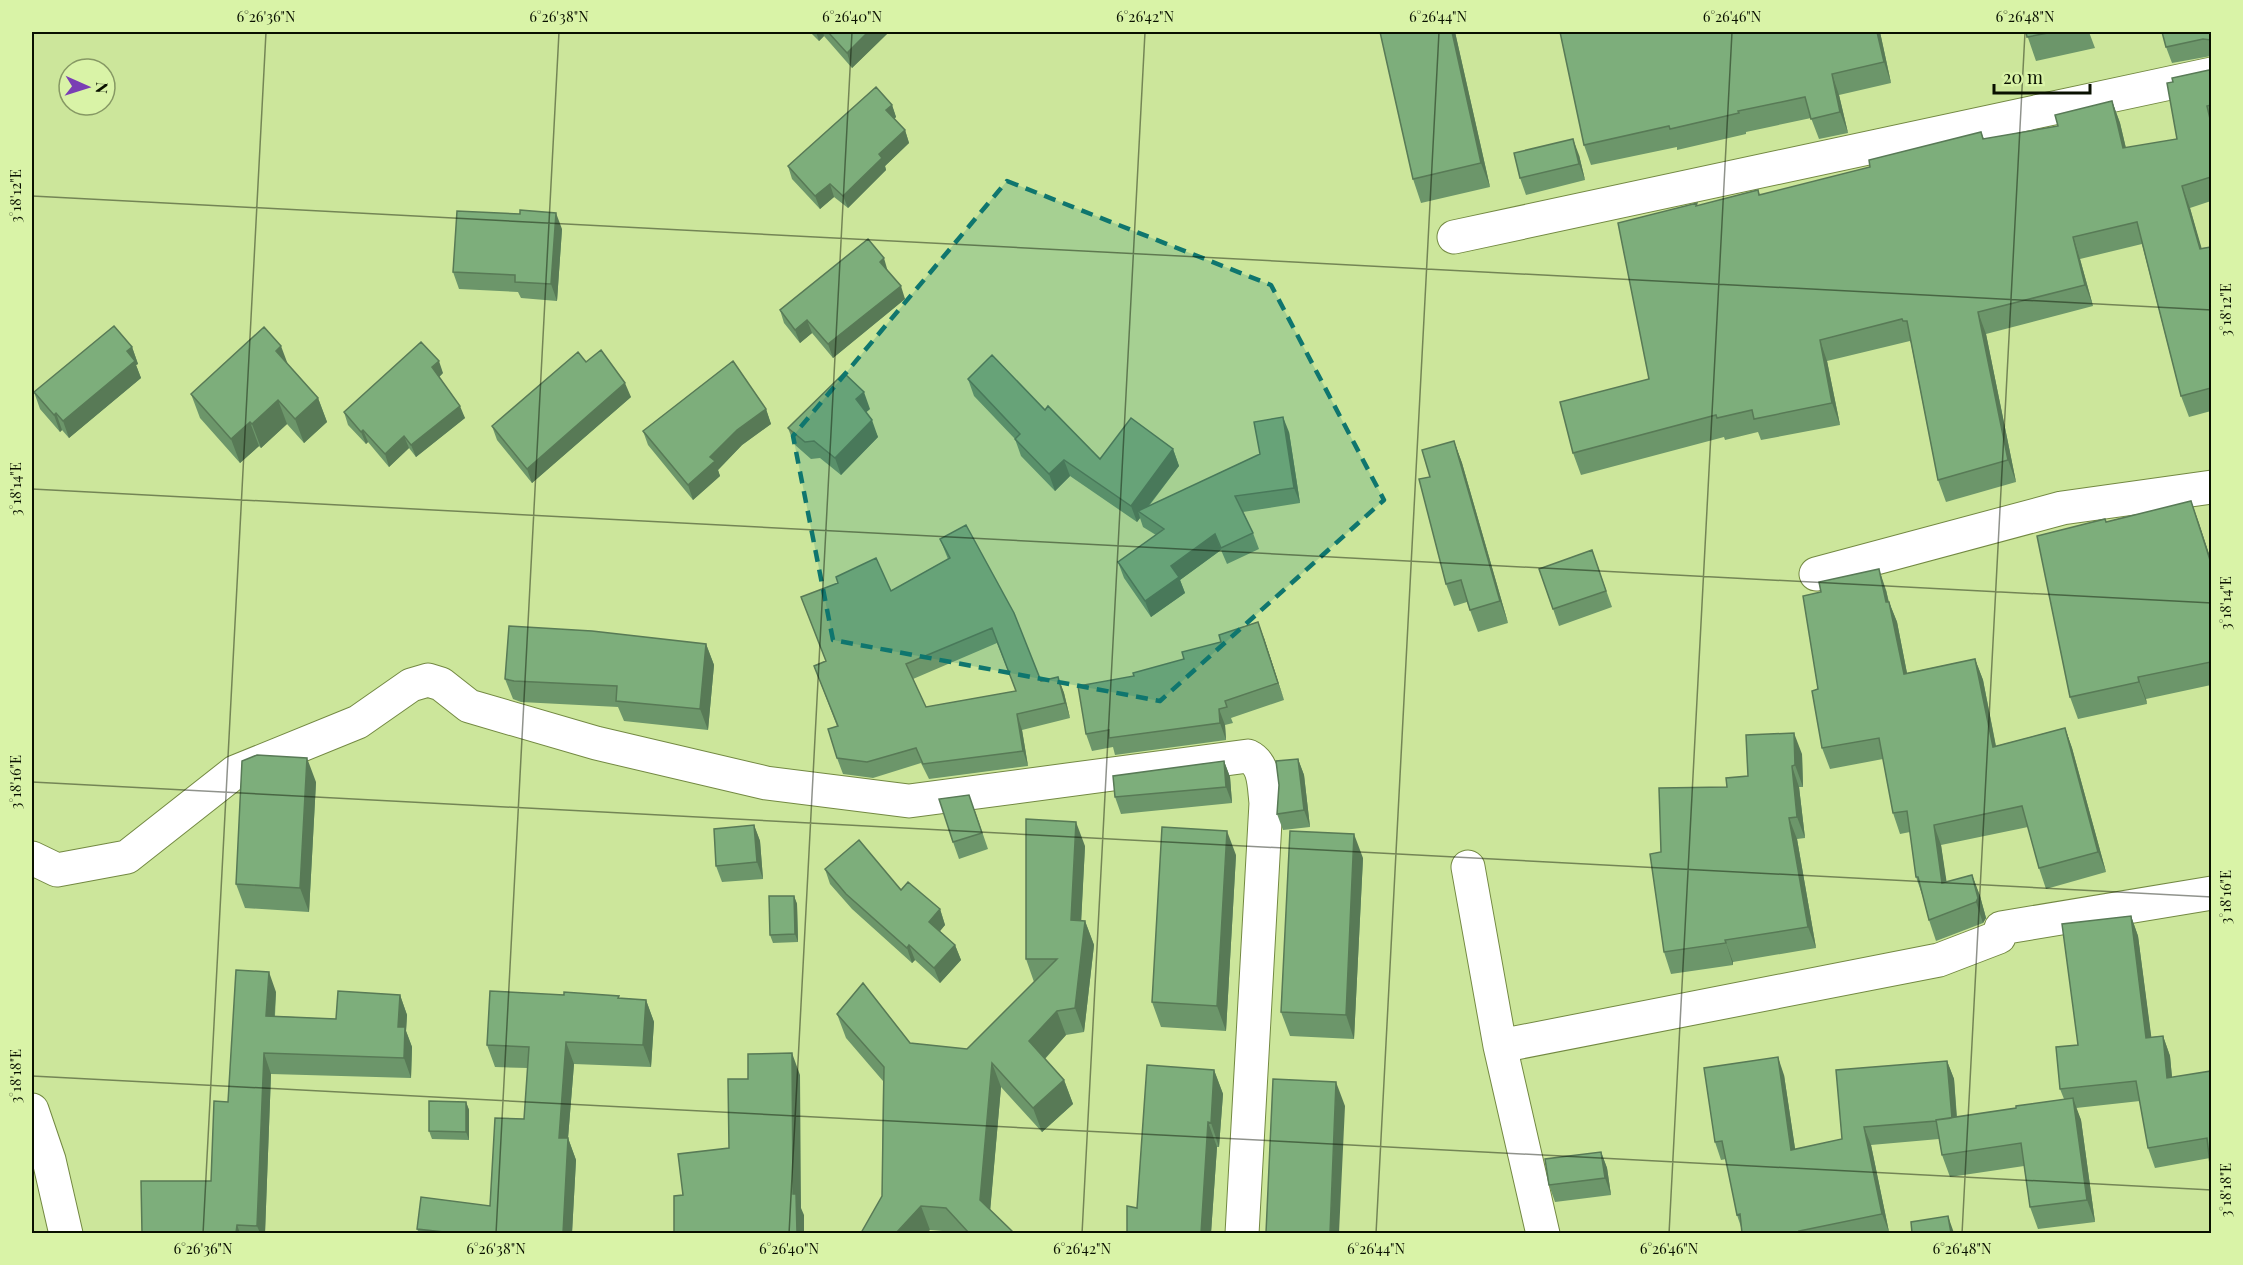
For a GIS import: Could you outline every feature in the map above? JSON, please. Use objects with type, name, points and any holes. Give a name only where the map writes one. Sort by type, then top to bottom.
[{"type":"street","points":[[1454,237],[2211,74]]},
{"type":"street","points":[[1816,574],[2062,508],[2211,487]]},
{"type":"street","points":[[32,858],[57,870],[127,857],[235,772],[358,722],[411,685],[428,680],[441,684],[469,706],[596,742],[765,783],[909,801],[1248,756],[1256,759],[1260,767],[1266,803],[1242,1233]]},
{"type":"street","points":[[1468,867],[1500,1046],[1543,1233]]},
{"type":"street","points":[[1500,1046],[1939,960],[1999,937],[2001,928],[2211,893]]},
{"type":"street","points":[[32,1110],[48,1160],[66,1233]]},
{"type":"highlighted area","points":[[1007,181],[1271,285],[1384,500],[1160,701],[833,640],[793,436]]},
{"type":"building","points":[[828,32],[868,32],[847,53]]},
{"type":"building","points":[[1380,32],[1452,32],[1481,163],[1413,179]]},
{"type":"building","points":[[1560,32],[1877,32],[1884,62],[1832,74],[1840,112],[1811,119],[1805,97],[1738,111],[1739,113],[1670,129],[1669,126],[1584,145]]},
{"type":"building","points":[[2026,32],[2053,32],[2027,37]]},
{"type":"building","points":[[2162,32],[2211,32],[2211,40],[2203,39],[2166,47]]},
{"type":"building","points":[[2211,69],[2211,105],[2207,106],[2211,123],[2211,177],[2182,186],[2200,249],[2211,247],[2211,388],[2181,396],[2137,222],[2073,237],[2085,285],[1978,312],[2008,460],[1938,480],[1907,321],[1902,319],[1820,340],[1832,403],[1754,419],[1752,410],[1717,418],[1716,415],[1573,453],[1560,402],[1649,379],[1618,223],[1758,190],[1759,195],[1870,167],[1869,160],[1981,132],[1983,139],[2058,126],[2055,115],[2112,101],[2123,148],[2177,139],[2167,83],[2173,82],[2172,78]]},
{"type":"building","points":[[876,87],[892,105],[886,110],[905,130],[879,154],[882,158],[843,196],[830,184],[815,196],[788,166]]},
{"type":"building","points":[[1573,139],[1579,164],[1520,178],[1514,153]]},
{"type":"building","points":[[520,210],[556,213],[551,284],[515,282],[515,275],[453,272],[457,211],[520,214]]},
{"type":"building","points":[[868,239],[884,258],[880,262],[901,286],[828,344],[807,320],[795,330],[780,310]]},
{"type":"building","points":[[114,326],[132,347],[127,351],[135,361],[63,421],[56,413],[54,415],[34,392]]},
{"type":"building","points":[[264,327],[281,346],[276,351],[318,398],[295,419],[278,400],[252,424],[250,422],[231,439],[191,394]]},
{"type":"building","points":[[421,342],[439,361],[432,367],[460,406],[411,445],[404,436],[385,454],[363,430],[361,432],[344,412]]},
{"type":"building","points":[[601,350],[625,383],[527,469],[492,426],[578,352],[586,362]]},
{"type":"building","points":[[992,355],[1045,410],[1048,406],[1100,459],[1131,418],[1173,449],[1131,506],[1064,460],[1049,474],[1015,439],[1020,434],[968,379]]},
{"type":"building","points":[[733,361],[766,409],[737,430],[710,457],[715,461],[688,485],[643,431]]},
{"type":"building","points":[[844,373],[864,392],[856,399],[872,420],[835,458],[814,441],[805,442],[788,428]]},
{"type":"building","points":[[1283,417],[1294,488],[1235,496],[1253,533],[1221,548],[1215,534],[1171,566],[1179,577],[1145,601],[1118,562],[1164,529],[1138,511],[1260,454],[1254,422]]},
{"type":"building","points":[[1454,441],[1500,601],[1470,610],[1461,580],[1446,584],[1419,479],[1430,477],[1422,450]]},
{"type":"building","points":[[2191,501],[2211,563],[2211,662],[2138,677],[2139,682],[2070,697],[2037,536]]},
{"type":"building","points":[[966,525],[1014,613],[1041,681],[1058,677],[1065,703],[1017,714],[1023,751],[923,764],[916,748],[867,762],[837,758],[828,729],[838,726],[814,666],[826,661],[801,597],[838,583],[836,577],[876,558],[891,591],[950,558],[940,539]],"holes":[[[992,628],[1016,691],[926,707],[906,664]]]},
{"type":"building","points":[[1592,550],[1606,591],[1553,609],[1539,569]]},
{"type":"building","points":[[1879,569],[1886,602],[1889,602],[1904,674],[1975,659],[1993,747],[2065,728],[2098,852],[2039,868],[2022,806],[1934,825],[1942,883],[1972,875],[1978,898],[1976,902],[1929,920],[1918,877],[1916,877],[1907,811],[1893,813],[1879,738],[1822,748],[1812,691],[1818,689],[1803,596],[1821,592],[1819,582]]},
{"type":"building","points":[[1258,622],[1278,683],[1225,701],[1227,707],[1219,709],[1220,723],[1109,738],[1109,730],[1086,734],[1078,686],[1134,676],[1133,673],[1184,659],[1182,652],[1221,642],[1219,635]]},
{"type":"building","points":[[509,626],[592,631],[706,644],[700,709],[616,701],[617,686],[505,679]]},
{"type":"building","points":[[1794,733],[1795,765],[1792,766],[1797,817],[1789,818],[1808,927],[1664,952],[1650,854],[1661,852],[1659,788],[1727,787],[1726,778],[1748,776],[1746,735]]},
{"type":"building","points":[[257,755],[307,758],[300,888],[236,884],[242,761]]},
{"type":"building","points":[[1298,759],[1304,810],[1277,814],[1279,785],[1276,761]]},
{"type":"building","points":[[1224,761],[1226,787],[1115,797],[1113,776]]},
{"type":"building","points":[[969,795],[982,833],[953,842],[939,799]]},
{"type":"building","points":[[1026,819],[1076,822],[1071,920],[1085,921],[1075,1008],[1057,1011],[1029,1041],[1064,1080],[1033,1108],[992,1063],[980,1200],[1014,1233],[969,1233],[946,1208],[921,1206],[896,1233],[861,1233],[882,1196],[884,1067],[837,1014],[863,983],[910,1043],[967,1049],[1057,959],[1026,959]]},
{"type":"building","points":[[754,825],[757,862],[716,866],[714,829]]},
{"type":"building","points":[[1162,827],[1227,831],[1217,1006],[1152,1002]]},
{"type":"building","points":[[1290,831],[1354,834],[1346,1015],[1281,1012]]},
{"type":"building","points":[[859,840],[901,890],[908,882],[940,909],[929,922],[955,945],[934,968],[909,945],[907,948],[846,894],[825,869]]},
{"type":"building","points":[[769,896],[794,896],[795,934],[770,935]]},
{"type":"building","points":[[2131,916],[2146,1038],[2163,1036],[2167,1078],[2211,1071],[2211,1173],[2207,1138],[2148,1148],[2136,1081],[2060,1089],[2056,1047],[2078,1045],[2062,924]]},
{"type":"building","points":[[236,970],[269,972],[266,1016],[336,1019],[338,991],[400,995],[398,1027],[405,1027],[404,1058],[264,1053],[257,1226],[237,1225],[236,1233],[142,1233],[141,1181],[211,1181],[214,1101],[228,1102]]},
{"type":"building","points":[[490,991],[564,995],[564,992],[646,1000],[643,1045],[566,1042],[559,1138],[568,1138],[563,1233],[453,1233],[417,1229],[421,1197],[490,1206],[495,1118],[524,1119],[529,1047],[487,1045]]},
{"type":"building","points":[[792,1053],[793,1194],[796,1194],[797,1233],[674,1233],[674,1196],[683,1195],[678,1154],[729,1148],[728,1079],[748,1079],[748,1054]]},
{"type":"building","points":[[1778,1057],[1791,1150],[1842,1139],[1836,1070],[1947,1061],[1952,1118],[1864,1127],[1882,1214],[1799,1231],[1800,1233],[1742,1233],[1740,1214],[1737,1215],[1722,1141],[1715,1142],[1704,1068]]},
{"type":"building","points":[[1147,1065],[1214,1070],[1211,1123],[1208,1122],[1201,1233],[1127,1233],[1127,1206],[1137,1208]]},
{"type":"building","points":[[1273,1079],[1336,1082],[1330,1233],[1266,1233]]},
{"type":"building","points":[[2073,1098],[2087,1200],[2030,1207],[2021,1143],[1942,1155],[1936,1120]]},
{"type":"building","points":[[429,1101],[466,1102],[466,1132],[429,1131]]},
{"type":"building","points":[[1601,1152],[1605,1178],[1549,1185],[1545,1159]]},
{"type":"building","points":[[1948,1216],[1951,1233],[1912,1233],[1911,1222]]}]
